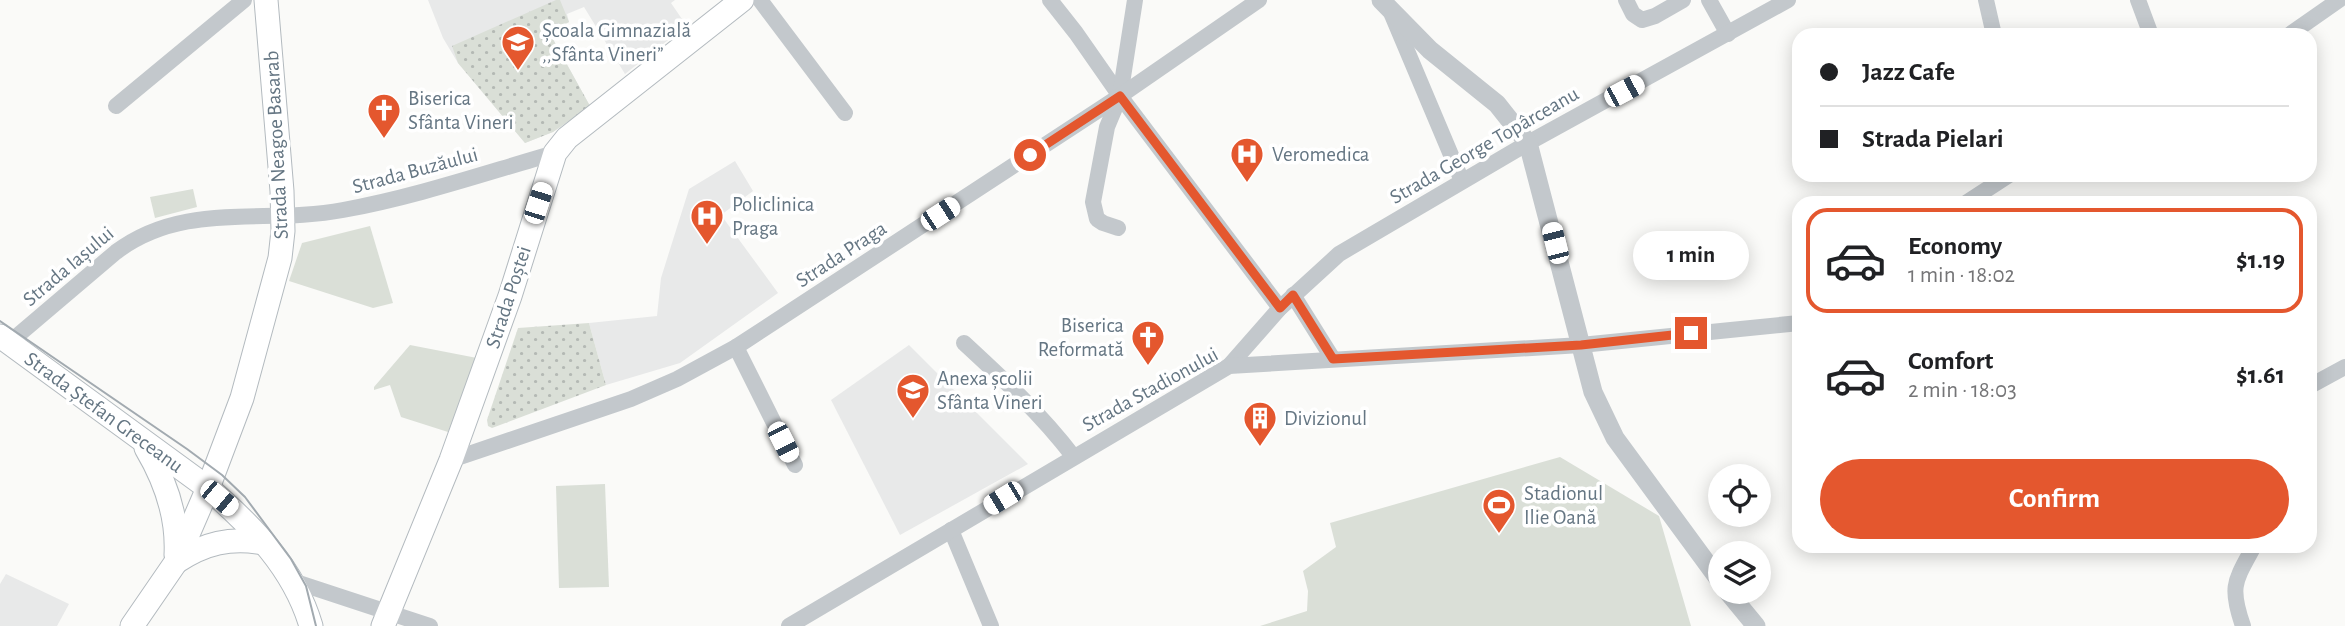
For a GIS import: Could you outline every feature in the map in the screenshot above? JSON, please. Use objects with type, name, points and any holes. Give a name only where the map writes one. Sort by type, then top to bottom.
[{"type":"main road","name":"Strada Neagoe Basarab","points":[[132,626],[176,562],[208,488],[242,398],[283,244],[283,214],[265,0]]},
{"type":"main road","name":"Strada Poștei","points":[[386,620],[452,460],[510,296],[555,153],[567,138],[742,0]]},
{"type":"main road","name":"Strada Ștefan Greceanu","points":[[5,339],[208,488],[231,508],[264,543],[293,581],[311,626]]},
{"type":"main road","points":[[143,442],[168,494],[177,541],[176,562]]},
{"type":"main road","points":[[176,562],[199,548],[219,542],[235,540],[264,543]]},
{"type":"street","points":[[116,106],[244,0]]},
{"type":"street","points":[[760,0],[845,113]]},
{"type":"street","points":[[1049,0],[1280,308]]},
{"type":"street","points":[[1118,228],[1097,219],[1093,202],[1107,127],[1120,96],[1135,0]]},
{"type":"street","name":"Strada Praga","points":[[452,460],[631,399],[677,379],[736,347],[1120,96],[1259,0]]},
{"type":"street","points":[[1626,0],[1633,14],[1642,20],[1655,16],[1683,0]]},
{"type":"street","points":[[1709,0],[1728,34]]},
{"type":"street","name":"Strada George Topârceanu","points":[[1230,366],[1280,308],[1339,254],[1528,143],[1788,0]]},
{"type":"street","points":[[1986,0],[1992,28]]},
{"type":"street","points":[[2138,0],[2148,28]]},
{"type":"street","points":[[2298,28],[2333,2]]},
{"type":"street","points":[[1386,6],[1430,50],[1497,104],[1528,143],[1593,392],[1608,427],[1708,565]]},
{"type":"street","points":[[1386,6],[1462,181]]},
{"type":"street","name":"Strada Buzăului","points":[[283,214],[320,213],[363,206],[555,153]]},
{"type":"street","points":[[1977,196],[1999,182]]},
{"type":"street","name":"Strada Iașului","points":[[5,339],[132,240],[152,231],[218,217],[283,214]]},
{"type":"street","points":[[1293,295],[1333,359]]},
{"type":"street","points":[[1773,324],[1792,313]]},
{"type":"street","name":"Strada Stadionului","points":[[789,626],[1073,456],[1230,366],[1581,345],[1792,323]]},
{"type":"street","points":[[964,343],[1030,404],[1051,426],[1073,456]]},
{"type":"street","points":[[736,347],[795,465]]},
{"type":"street","points":[[2317,382],[2345,366]]},
{"type":"street","points":[[951,530],[991,626]]},
{"type":"street","points":[[2243,626],[2234,596],[2235,585],[2251,553]]},
{"type":"street","points":[[293,581],[386,620],[430,626]]},
{"type":"street","points":[[1738,604],[1756,626]]},
{"type":"shaded area","name":"Școala Gimnazială ,,Sfânta Vineri”","points":[[428,0],[675,0],[671,3],[684,22],[671,33],[672,37],[625,74],[584,7],[567,14],[569,22],[549,32],[590,106],[553,132],[525,143],[458,63],[443,38]]},
{"type":"shaded area","name":"Școala Gimnazială ,,Sfânta Vineri”","points":[[560,0],[569,22],[549,32],[590,106],[553,132],[525,143],[458,63],[452,46]]},
{"type":"shaded area","name":"Policlinica Praga","points":[[735,161],[753,191],[721,215],[778,293],[680,363],[606,385],[589,323],[657,316],[661,278],[689,189]]},
{"type":"shaded area","points":[[193,189],[197,207],[155,218],[150,197]]},
{"type":"shaded area","points":[[370,226],[393,303],[373,308],[289,281],[302,243]]},
{"type":"shaded area","points":[[589,323],[606,385],[492,428],[488,426],[487,420],[518,328]]},
{"type":"shaded area","points":[[410,345],[477,358],[448,432],[401,417],[390,385],[374,390]]},
{"type":"shaded area","name":"Anexa școlii Sfânta Vineri","points":[[909,345],[1028,464],[900,535],[831,400]]},
{"type":"shaded area","name":"Stadionul Ilie Oană","points":[[1560,457],[1659,516],[1691,626],[1260,626],[1307,611],[1308,591],[1303,571],[1336,547],[1330,523]]},
{"type":"shaded area","points":[[605,484],[609,587],[559,588],[556,486]]},
{"type":"shaded area","points":[[6,574],[69,604],[57,626],[0,626],[0,584]]},
{"type":"tram line","points":[[0,321],[187,449],[222,475],[245,497],[291,559],[306,586],[316,626]]},
{"type":"place","name":"Școala Gimnazială ,,Sfânta Vineri”","points":[[518,72]]},
{"type":"place","name":"Biserica Sfânta Vineri","points":[[384,140]]},
{"type":"place","name":"Veromedica","points":[[1247,184]]},
{"type":"place","name":"Policlinica Praga","points":[[707,246]]},
{"type":"place","name":"Biserica Reformată","points":[[1148,367]]},
{"type":"place","name":"Anexa școlii Sfânta Vineri","points":[[913,420]]},
{"type":"place","name":"Divizionul","points":[[1260,448]]},
{"type":"place","name":"Stadionul Ilie Oană","points":[[1499,535]]},
{"type":"route","points":[[1030,155],[1120,96],[1280,308],[1293,295],[1333,359],[1581,345],[1691,333]]}]
